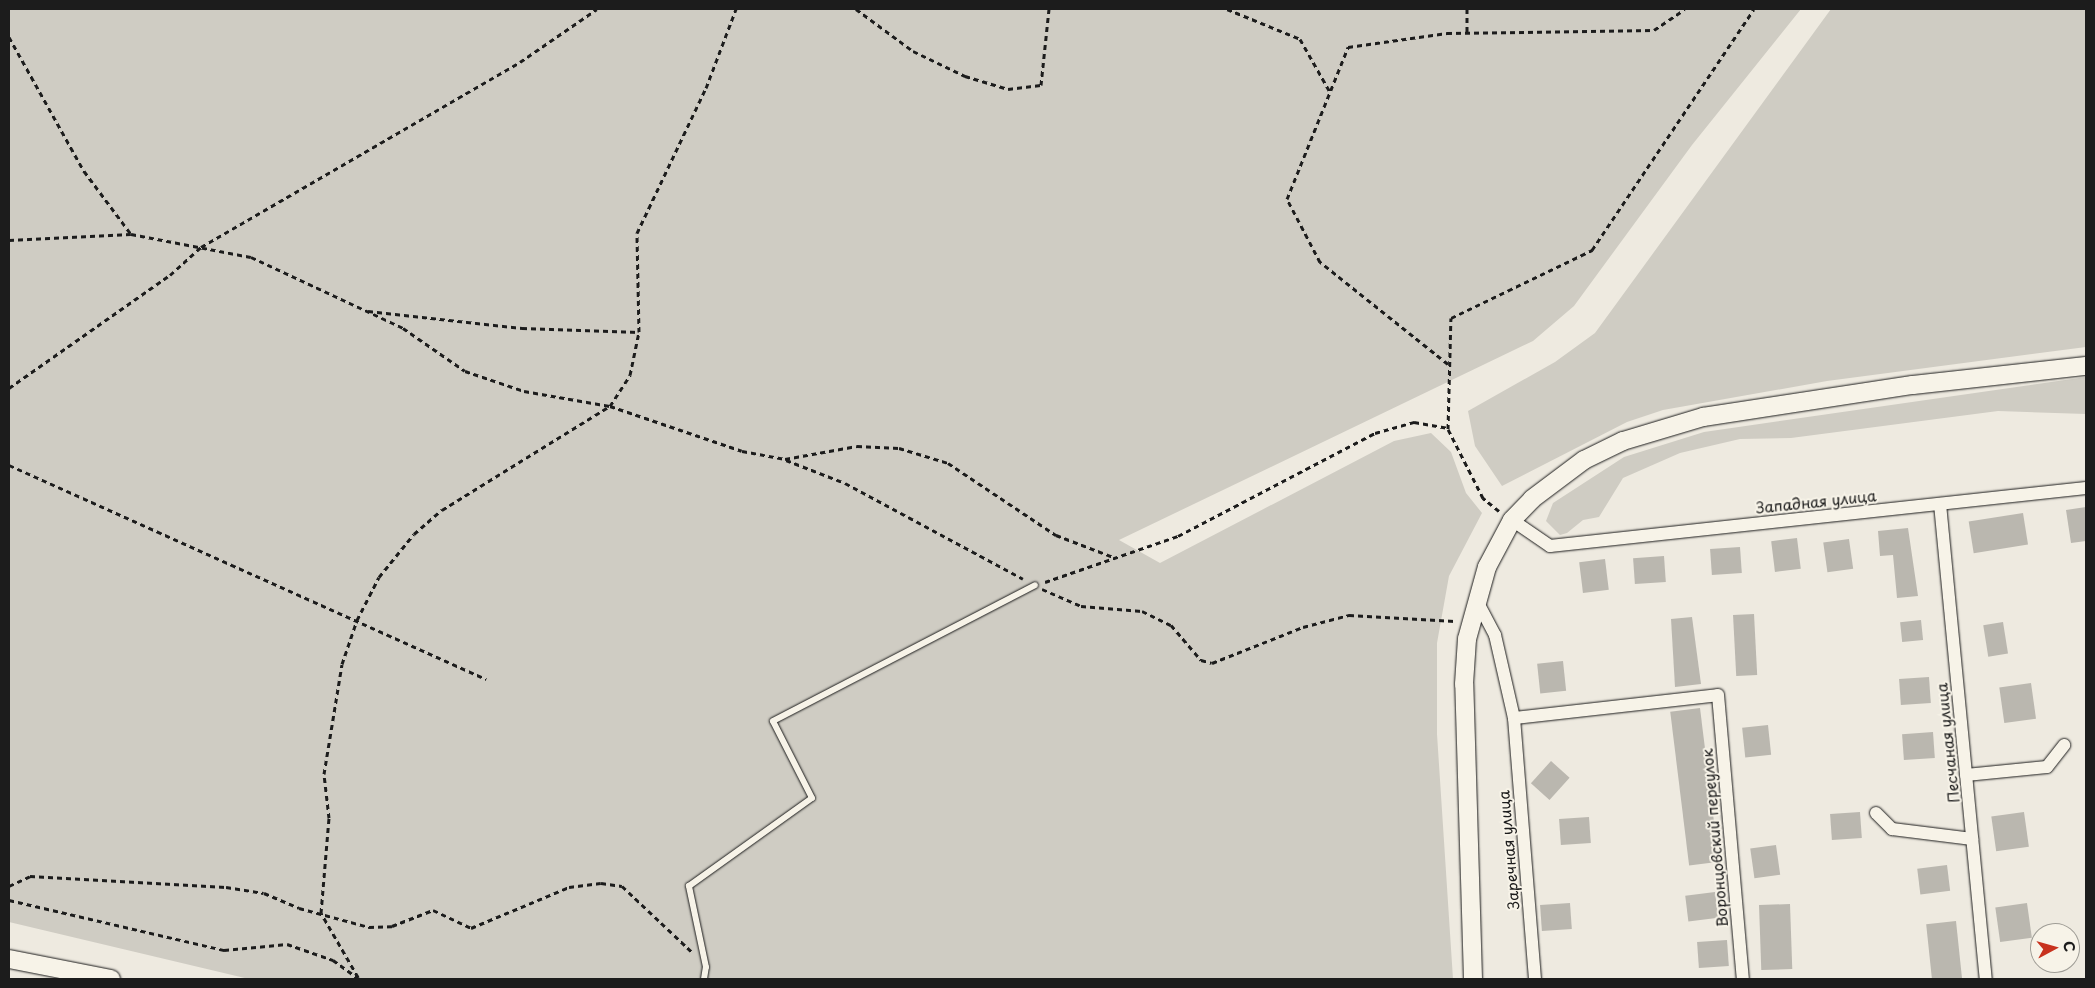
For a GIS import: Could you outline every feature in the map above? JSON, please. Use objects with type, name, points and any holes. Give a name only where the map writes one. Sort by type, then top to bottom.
[{"type":"main road","points":[[1473,979],[1464,684],[1470,621],[1475,597],[1512,520],[1584,460],[1664,426],[1913,384],[2086,366]]},
{"type":"main road","points":[[9,959],[111,979]]},
{"type":"street","name":"Западная улица","points":[[1512,520],[1550,546],[2086,488]]},
{"type":"street","name":"Песчаная улица","points":[[1940,504],[1986,979]]},
{"type":"street","name":"Заречная улица","points":[[1475,597],[1495,635],[1514,718],[1535,979]]},
{"type":"street","name":"Воронцовский переулок","points":[[1514,718],[1718,694],[1743,979]]},
{"type":"street","points":[[1966,774],[2048,767],[2064,746]]},
{"type":"street","points":[[1876,813],[1892,830],[1972,840]]},
{"type":"lane","points":[[704,979],[706,967],[689,886],[812,798],[773,721],[1035,586]]},
{"type":"path","points":[[9,388],[170,276],[201,247],[520,62],[597,9]]},
{"type":"path","points":[[358,978],[321,913],[329,818],[324,774],[342,664],[357,620],[380,576],[442,510],[610,406],[630,375],[639,332],[637,233],[706,88],[736,9]]},
{"type":"path","points":[[856,9],[913,51],[965,76],[1008,89],[1041,85],[1049,9]]},
{"type":"path","points":[[1227,9],[1300,40],[1330,92]]},
{"type":"path","points":[[1467,9],[1467,32]]},
{"type":"path","points":[[1448,364],[1320,262],[1287,198],[1348,47],[1467,32],[1654,30],[1685,9]]},
{"type":"path","points":[[1512,520],[1482,498],[1448,428],[1448,364],[1451,318],[1592,250],[1754,9]]},
{"type":"path","points":[[9,37],[84,170],[131,234]]},
{"type":"path","points":[[9,240],[131,234],[251,257],[403,328],[465,371],[524,391],[610,406],[742,451],[785,460],[845,482],[1035,586],[1080,606],[1142,611],[1171,625],[1201,660],[1212,663],[1303,627],[1349,615],[1470,621]]},
{"type":"path","points":[[364,310],[522,328],[639,332]]},
{"type":"path","points":[[1035,586],[1113,557],[1178,536],[1375,433],[1414,422],[1448,428]]},
{"type":"path","points":[[785,460],[857,446],[899,448],[948,463],[1056,535],[1113,557]]},
{"type":"path","points":[[9,465],[151,532],[357,620],[486,679]]},
{"type":"path","points":[[9,886],[30,876],[226,887],[264,894],[321,913],[369,926],[392,926],[433,910],[472,928],[569,887],[622,886],[706,967]]},
{"type":"path","points":[[9,900],[224,950],[287,944],[333,960],[358,978]]},
{"type":"shaded area","points":[[9,9],[1801,9],[1692,145],[1574,306],[1533,341],[1119,540],[1160,563],[1394,441],[1431,433],[1451,452],[1466,493],[1482,513],[1449,576],[1437,643],[1437,734],[1453,979],[249,979],[9,922]]},
{"type":"shaded area","points":[[1831,9],[2086,9],[2086,347],[1827,381],[1663,410],[1627,422],[1502,486],[1475,446],[1468,411],[1555,362],[1595,333]]},
{"type":"shaded area","points":[[2086,377],[2086,414],[1998,411],[1791,438],[1740,439],[1680,453],[1623,478],[1599,517],[1583,520],[1567,533],[1560,535],[1546,521],[1553,503],[1624,457],[1704,432]]},
{"type":"building","points":[[2086,507],[2086,541],[2071,543],[2066,510]]},
{"type":"building","points":[[2023,513],[2028,545],[1974,553],[1969,522]]},
{"type":"building","points":[[1908,528],[1918,596],[1897,598],[1893,555],[1880,556],[1878,531]]},
{"type":"building","points":[[1797,538],[1801,569],[1775,572],[1771,541]]},
{"type":"building","points":[[1849,539],[1853,569],[1827,572],[1823,543]]},
{"type":"building","points":[[1740,547],[1742,573],[1712,575],[1710,549]]},
{"type":"building","points":[[1664,556],[1666,582],[1635,584],[1633,558]]},
{"type":"building","points":[[1605,559],[1609,590],[1583,593],[1579,562]]},
{"type":"building","points":[[1754,614],[1757,675],[1736,676],[1733,615]]},
{"type":"building","points":[[1692,617],[1701,684],[1675,687],[1671,619]]},
{"type":"building","points":[[1921,620],[1923,640],[1902,642],[1900,622]]},
{"type":"building","points":[[2003,622],[2008,654],[1988,657],[1983,625]]},
{"type":"building","points":[[1563,661],[1566,691],[1540,694],[1537,664]]},
{"type":"building","points":[[1929,677],[1931,703],[1901,705],[1899,679]]},
{"type":"building","points":[[2031,683],[2036,719],[2004,723],[1999,687]]},
{"type":"building","points":[[1700,708],[1719,862],[1689,866],[1670,712]]},
{"type":"building","points":[[1768,725],[1771,755],[1745,758],[1742,728]]},
{"type":"building","points":[[1933,732],[1935,758],[1904,760],[1902,734]]},
{"type":"building","points":[[1551,761],[1570,778],[1550,800],[1531,783]]},
{"type":"building","points":[[1860,812],[1862,838],[1832,840],[1830,814]]},
{"type":"building","points":[[2024,812],[2029,847],[1996,851],[1991,817]]},
{"type":"building","points":[[1589,817],[1591,843],[1561,845],[1559,819]]},
{"type":"building","points":[[1776,845],[1780,875],[1754,878],[1750,849]]},
{"type":"building","points":[[1947,865],[1950,891],[1920,894],[1917,869]]},
{"type":"building","points":[[1715,892],[1718,918],[1688,921],[1685,896]]},
{"type":"building","points":[[1570,903],[1572,929],[1542,931],[1540,905]]},
{"type":"building","points":[[2027,903],[2030,938],[2000,942],[1995,907]]},
{"type":"building","points":[[1790,904],[1792,969],[1761,970],[1759,905]]},
{"type":"building","points":[[1956,921],[1962,979],[1932,979],[1926,924]]},
{"type":"building","points":[[1727,940],[1729,966],[1699,968],[1697,942]]}]
